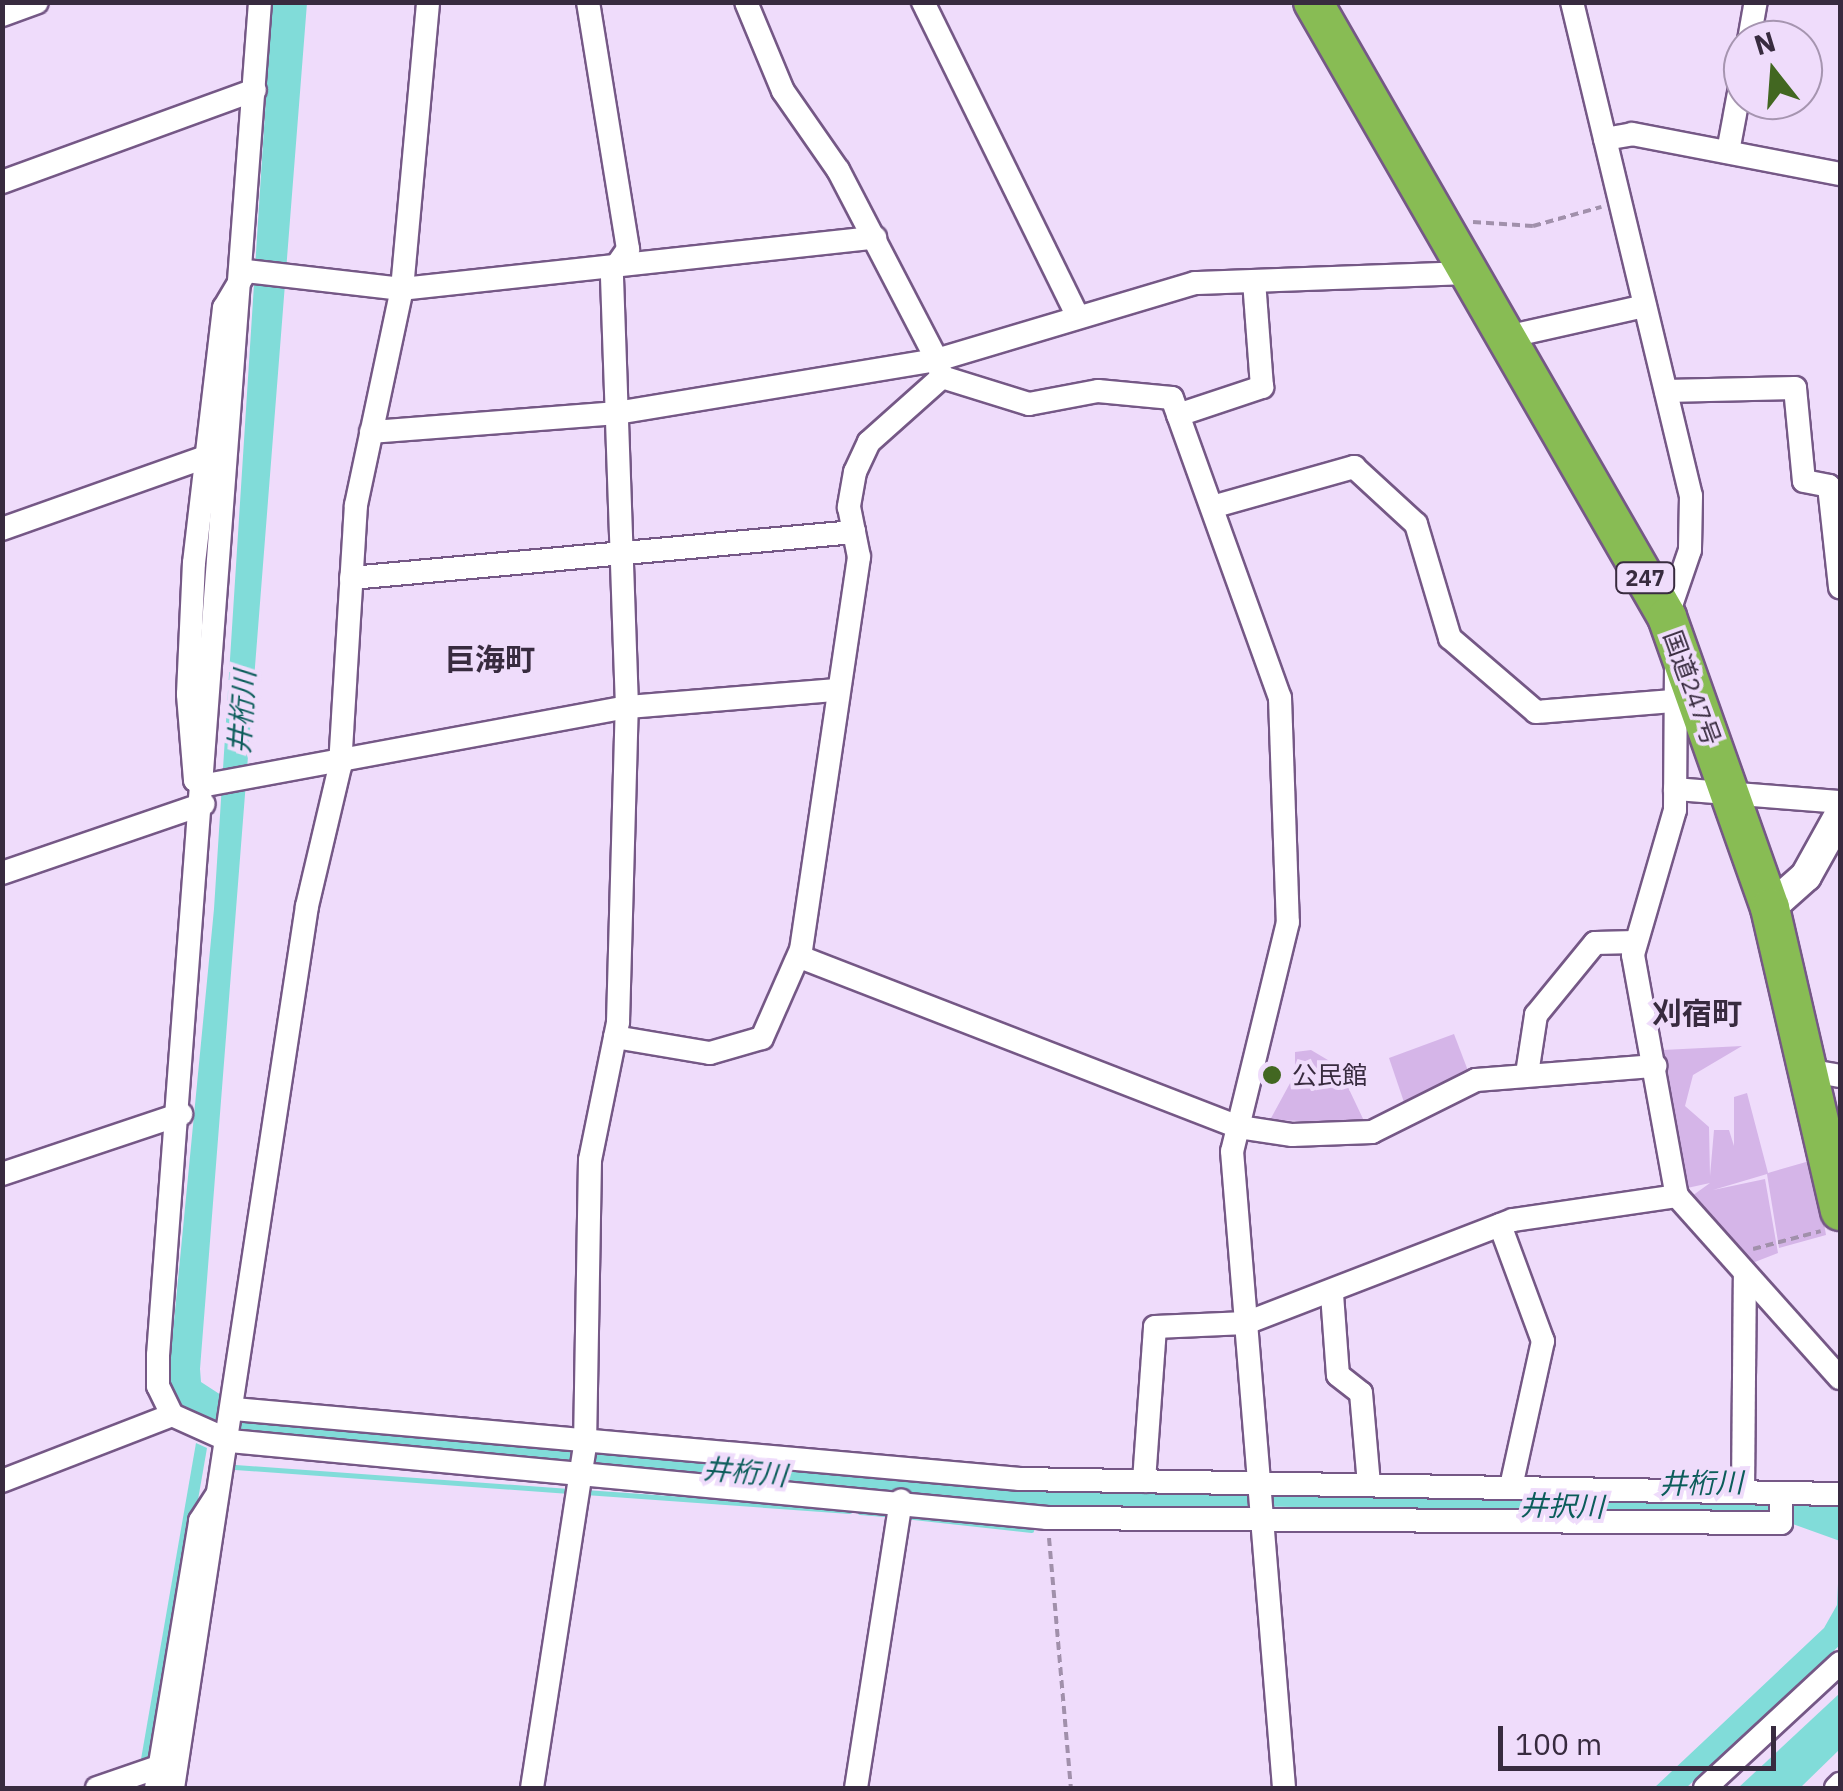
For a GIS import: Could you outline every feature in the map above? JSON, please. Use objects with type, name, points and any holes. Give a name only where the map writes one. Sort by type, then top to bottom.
[{"type":"highway","name":"国道247号","points":[[1313,2],[1673,632],[1826,1073],[1840,1212]]},
{"type":"main road","points":[[1770,908],[1806,876],[1840,815]]},
{"type":"street","points":[[2,14],[37,2]]},
{"type":"street","points":[[260,2],[253,270],[158,1355],[158,1386],[172,1415],[230,1441],[901,1501],[1047,1518],[1259,1512],[1781,1519],[1781,1494]]},
{"type":"street","points":[[156,1772],[222,1489],[307,906],[340,766],[351,578],[372,432],[402,289],[428,2]]},
{"type":"street","points":[[532,1788],[585,1443],[590,1160],[615,1037],[627,707],[612,272],[628,249],[588,2]]},
{"type":"street","points":[[746,2],[783,92],[876,238],[939,368],[1030,404],[1141,392],[1172,398],[1280,698],[1288,922],[1232,1151],[1284,1788]]},
{"type":"street","points":[[923,2],[1077,316]]},
{"type":"street","points":[[1572,2],[1691,496],[1690,550],[1673,632],[1675,789],[1635,942],[1677,1196],[1840,1378]]},
{"type":"street","points":[[2,182],[255,90]]},
{"type":"street","points":[[1728,152],[1734,120]]},
{"type":"street","points":[[1605,139],[1632,134],[1840,174]]},
{"type":"street","points":[[253,270],[287,271],[402,289],[612,272],[876,238]]},
{"type":"street","points":[[210,790],[195,780],[188,694],[205,457],[224,308],[253,270]]},
{"type":"street","points":[[372,432],[616,414],[939,368],[1077,316],[1196,283],[1470,273]]},
{"type":"street","points":[[1178,415],[1262,387],[1254,281]]},
{"type":"street","points":[[1506,337],[1645,306]]},
{"type":"street","points":[[615,1037],[710,1053],[762,1038],[800,952],[835,690],[859,557],[854,532],[855,472],[870,442],[939,368]]},
{"type":"street","points":[[1666,391],[1795,388],[1804,481],[1829,486],[1840,587]]},
{"type":"street","points":[[2,529],[205,457]]},
{"type":"street","points":[[1212,508],[1354,467],[1416,524],[1450,638],[1536,712],[1673,701]]},
{"type":"street","points":[[351,578],[621,557],[854,532]]},
{"type":"street","points":[[2,873],[210,790],[267,774],[340,766],[627,707],[835,690]]},
{"type":"street","points":[[1675,789],[1728,788],[1840,802]]},
{"type":"street","points":[[1526,1074],[1536,1015],[1595,943],[1635,942]]},
{"type":"street","points":[[800,952],[1240,1127],[1372,1132],[1476,1080],[1655,1066]]},
{"type":"street","points":[[2,1174],[181,1114]]},
{"type":"street","points":[[1144,1480],[1155,1327],[1246,1324],[1332,1294],[1500,1225],[1677,1196]]},
{"type":"street","points":[[1500,1225],[1543,1341],[1511,1486]]},
{"type":"street","points":[[1744,1485],[1746,1276]]},
{"type":"street","points":[[1332,1294],[1338,1375],[1360,1393],[1369,1485]]},
{"type":"street","points":[[234,1409],[1020,1479],[1369,1485],[1744,1485],[1781,1494],[1840,1494]]},
{"type":"street","points":[[2,1481],[172,1415]]},
{"type":"street","points":[[856,1788],[901,1501]]},
{"type":"street","points":[[1706,1788],[1840,1663]]},
{"type":"street","points":[[98,1788],[156,1772]]},
{"type":"street","points":[[156,1772],[173,1788]]},
{"type":"path","points":[[1439,220],[1533,226],[1620,202]]},
{"type":"path","points":[[1728,1256],[1840,1226]]},
{"type":"path","points":[[1047,1518],[1071,1788]]},
{"type":"shaded area","points":[[1454,1034],[1470,1076],[1407,1111],[1389,1058]]},
{"type":"shaded area","points":[[1742,1046],[1693,1075],[1685,1106],[1709,1127],[1710,1176],[1714,1130],[1729,1130],[1734,1146],[1734,1097],[1747,1093],[1768,1173],[1813,1160],[1826,1235],[1779,1248],[1767,1174],[1713,1190],[1765,1179],[1778,1253],[1742,1267],[1685,1201],[1710,1183],[1678,1190],[1663,1050]]},
{"type":"shaded area","points":[[1311,1050],[1338,1066],[1365,1123],[1270,1120],[1295,1074],[1295,1052]]},
{"type":"water","name":"井桁川","points":[[272,3],[307,3],[200,1369],[201,1382],[221,1395],[234,1388],[217,1430],[174,1405],[168,1383],[214,909]]},
{"type":"water","points":[[244,1414],[607,1451],[1840,1505],[1840,1541],[1776,1518],[1248,1506],[1045,1513],[246,1436],[235,1425]]},
{"type":"water","points":[[196,1443],[207,1448],[148,1788],[136,1788]]},
{"type":"water","points":[[1840,1541],[1840,1645],[1686,1788],[1654,1788],[1824,1628],[1837,1605]]},
{"type":"water","points":[[1840,1693],[1840,1749],[1800,1788],[1738,1788]]},
{"type":"waterway","points":[[235,1467],[569,1491]]},
{"type":"waterway","points":[[585,1492],[849,1511]]},
{"type":"waterway","points":[[860,1512],[893,1515]]},
{"type":"waterway","points":[[904,1516],[1031,1530]]},
{"type":"place","name":"公民館","points":[[1272,1075]]},
{"type":"district","name":"巨海町","points":[[490,659]]},
{"type":"district","name":"刈宿町","points":[[1697,1013]]},
{"type":"water label","name":"井択川","points":[[1562,1506]]}]
